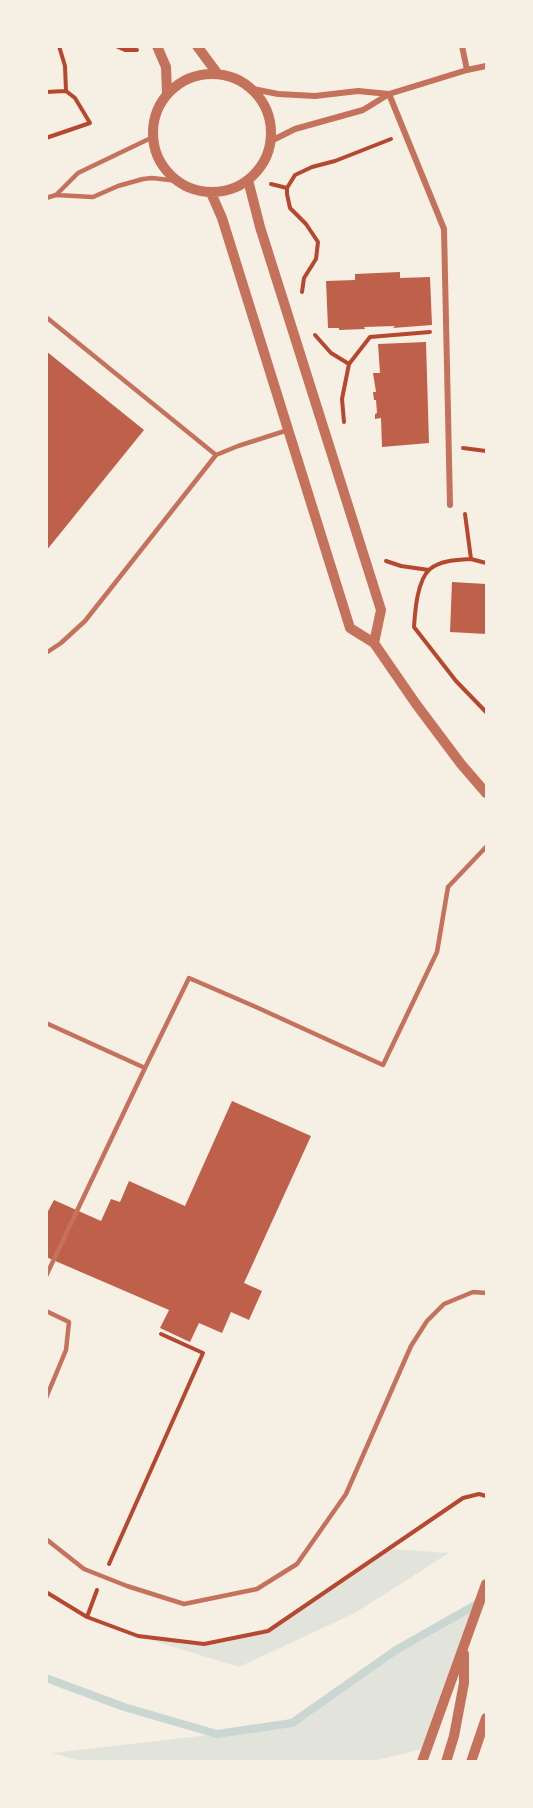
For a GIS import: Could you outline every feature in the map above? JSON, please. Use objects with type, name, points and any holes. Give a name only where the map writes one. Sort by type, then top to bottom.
[{"type":"street","points":[[157,46],[166,67],[167,93]]},
{"type":"street","points":[[197,46],[217,73]]},
{"type":"street","points":[[462,46],[467,70]]},
{"type":"street","points":[[271,141],[295,129],[363,110],[389,94],[486,66]]},
{"type":"street","points":[[253,88],[265,104],[271,122],[271,141],[267,156],[258,171],[239,186],[225,191],[211,192],[194,189],[178,182],[166,171],[159,160],[155,150],[153,126],[158,109],[167,93],[181,82],[198,75],[217,73],[235,77],[253,88],[278,94],[315,96],[358,91],[389,94]]},
{"type":"street","points":[[389,94],[444,229],[450,505]]},
{"type":"street","points":[[248,180],[263,236],[381,610],[374,643]]},
{"type":"street","points":[[211,192],[222,218],[350,627],[374,643],[454,756],[486,793]]},
{"type":"street","points":[[422,1761],[486,1584]]},
{"type":"street","points":[[446,1761],[454,1736],[464,1683],[464,1648]]},
{"type":"street","points":[[471,1761],[486,1718]]},
{"type":"lane","points":[[56,195],[78,173],[153,137]]},
{"type":"lane","points":[[46,198],[56,195],[93,197],[118,186],[143,179],[178,182]]},
{"type":"lane","points":[[46,317],[216,455]]},
{"type":"lane","points":[[46,653],[61,643],[84,621],[216,455],[288,430]]},
{"type":"lane","points":[[46,1276],[189,978],[383,1065],[437,952],[447,887],[486,847]]},
{"type":"lane","points":[[46,1023],[145,1068]]},
{"type":"lane","points":[[46,1539],[84,1569],[127,1586],[184,1604],[257,1589],[297,1564],[346,1494],[411,1346],[428,1321],[444,1304],[473,1292],[486,1293]]},
{"type":"lane","points":[[46,1311],[69,1322],[66,1350],[46,1398]]},
{"type":"path","points":[[58,46],[65,66],[66,91]]},
{"type":"path","points":[[116,46],[125,50],[137,50]]},
{"type":"path","points":[[46,92],[66,91],[75,98],[90,123],[46,138]]},
{"type":"path","points":[[301,302],[304,278],[316,259],[318,242],[306,224],[290,208],[286,194],[295,175],[405,133]]},
{"type":"path","points":[[271,184],[287,188]]},
{"type":"path","points":[[312,331],[331,353],[349,364]]},
{"type":"path","points":[[345,433],[342,399],[349,364],[370,336],[446,331]]},
{"type":"path","points":[[450,505],[464,502],[471,559]]},
{"type":"path","points":[[385,560],[401,566],[429,570],[449,560],[471,559],[486,563]]},
{"type":"path","points":[[429,570],[417,593],[414,627],[456,681],[486,712]]},
{"type":"path","points":[[87,1617],[103,1576],[203,1353],[161,1334]]},
{"type":"shaded area","points":[[389,1549],[449,1553],[355,1613],[239,1667],[138,1636],[204,1644],[268,1631]]},
{"type":"shaded area","points":[[479,1605],[427,1748],[368,1762],[85,1762],[52,1753],[292,1723],[396,1650]]},
{"type":"building","points":[[400,272],[400,278],[430,277],[432,325],[339,330],[339,328],[328,328],[326,281],[355,280],[355,274]]},
{"type":"building","points":[[426,342],[429,443],[382,447],[381,418],[375,419],[377,413],[373,392],[376,392],[373,373],[380,373],[378,344]]},
{"type":"building","points":[[46,351],[144,430],[46,551]]},
{"type":"building","points":[[452,582],[486,584],[486,634],[450,632]]},
{"type":"building","points":[[232,1101],[311,1136],[244,1283],[262,1291],[249,1320],[231,1312],[222,1333],[199,1323],[190,1342],[160,1328],[169,1310],[46,1257],[46,1215],[54,1200],[101,1221],[111,1199],[120,1202],[129,1181],[185,1206]]},
{"type":"waterway","points":[[46,1678],[124,1707],[217,1734],[292,1723],[396,1650],[486,1599]]}]
